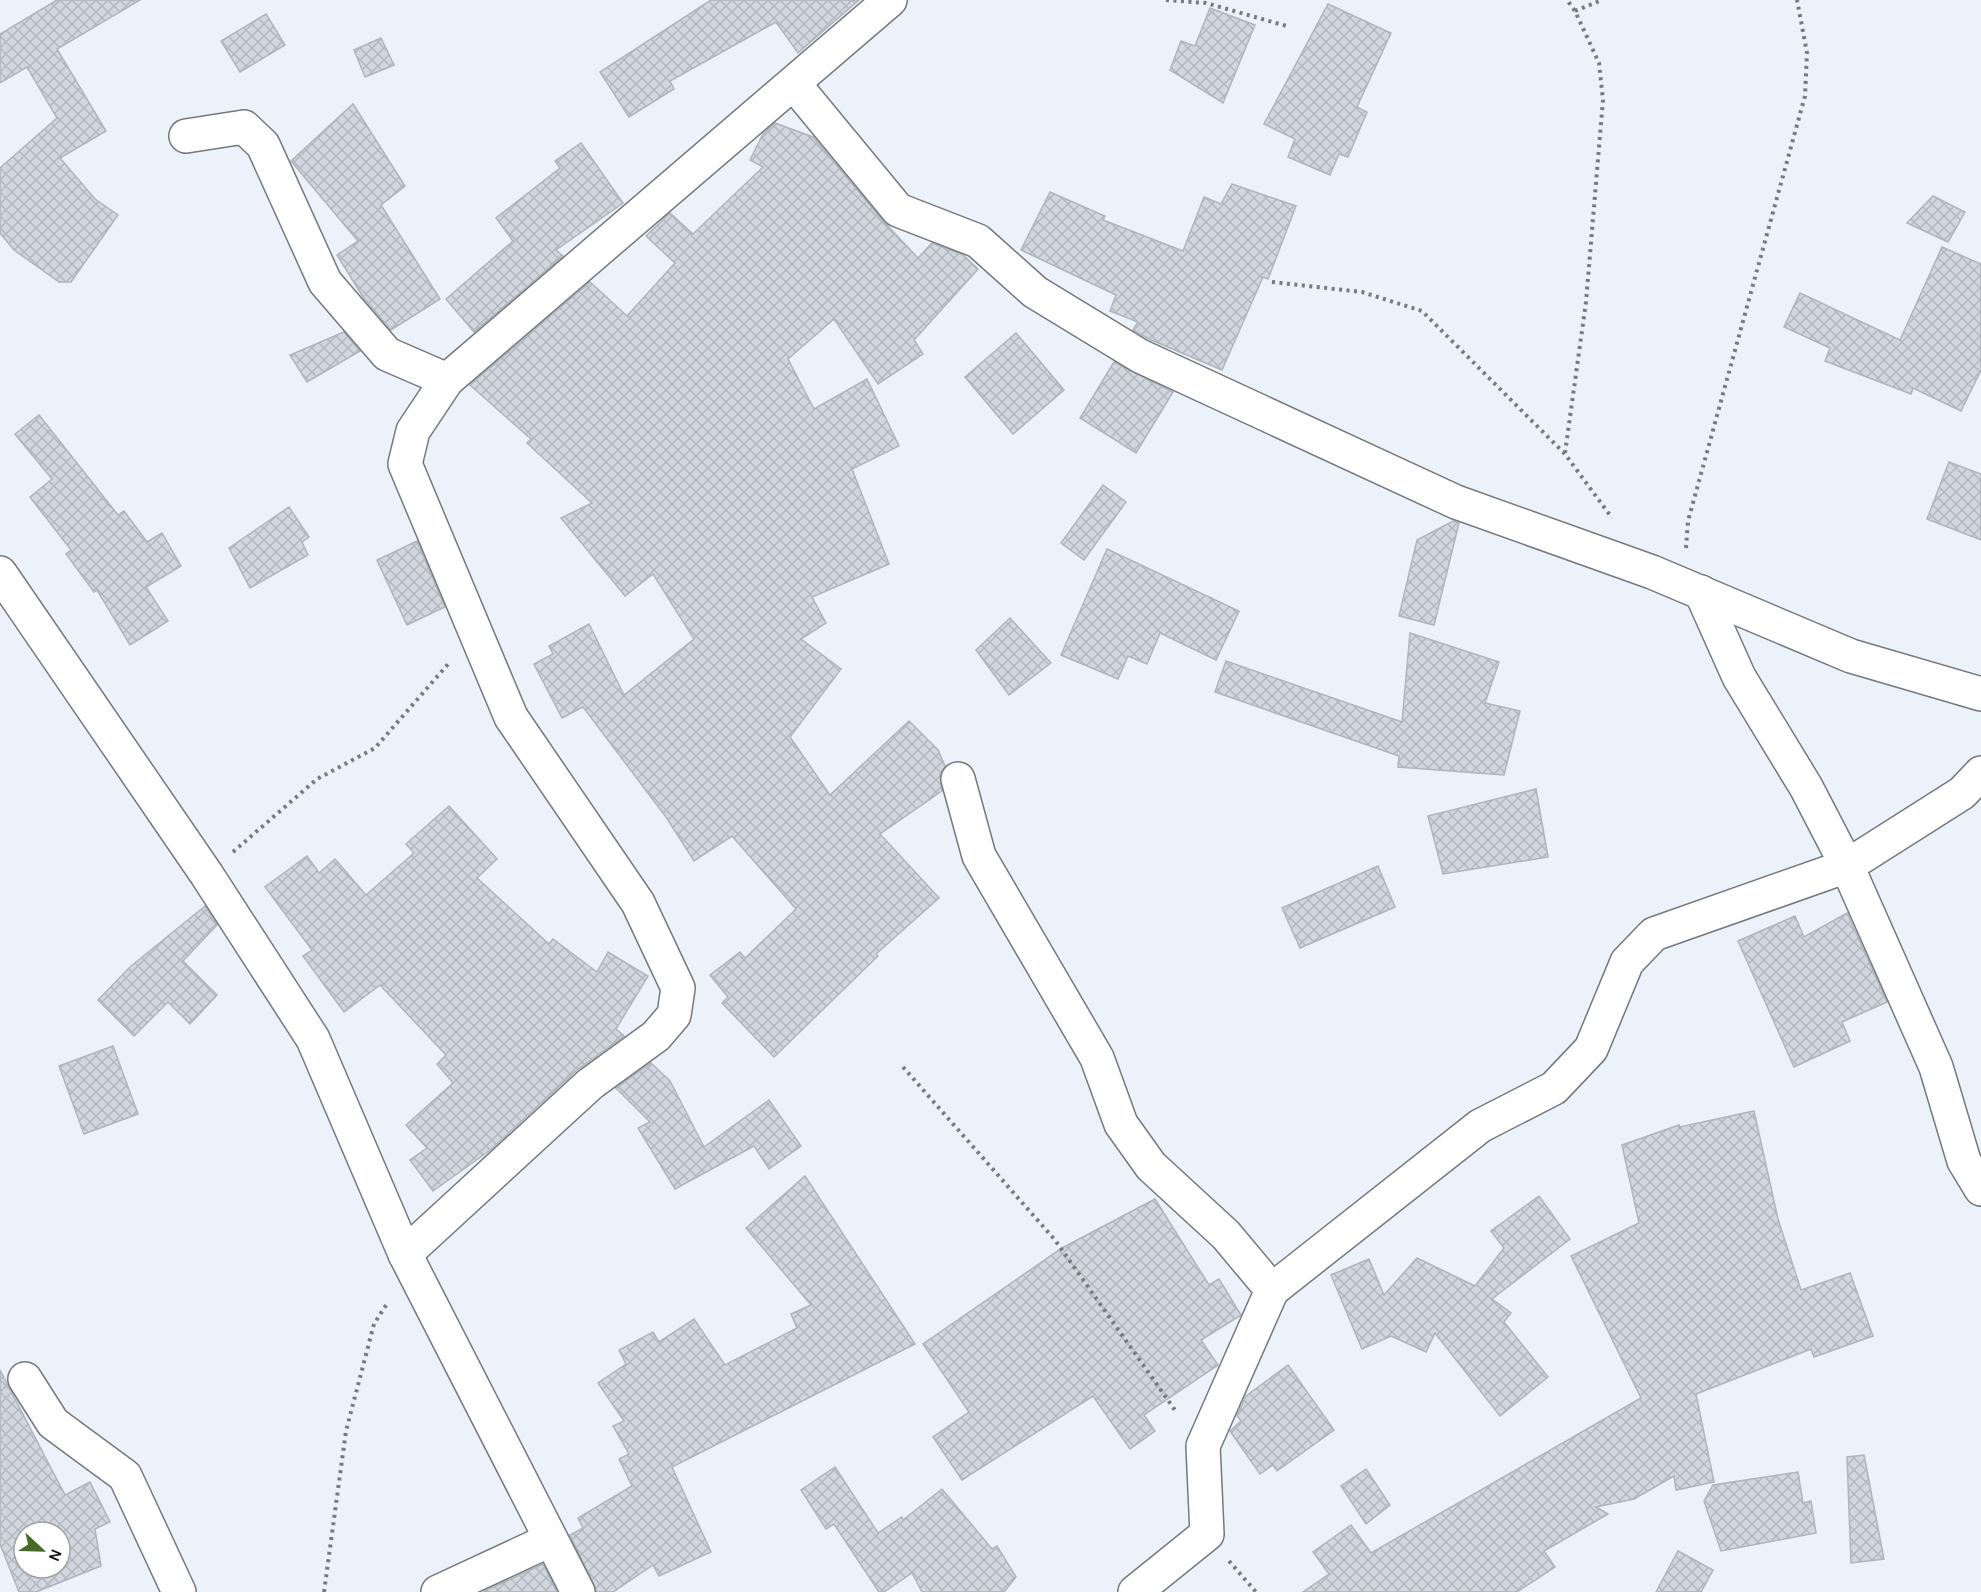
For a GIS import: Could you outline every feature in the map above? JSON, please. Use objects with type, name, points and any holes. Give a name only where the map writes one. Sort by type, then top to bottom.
[{"type":"street","points":[[408,1259],[590,1084],[656,1036],[674,1015],[678,988],[638,903],[511,717],[405,464],[413,431],[447,380],[890,0]]},
{"type":"street","points":[[794,84],[898,210],[978,241],[1035,292],[1140,356],[1456,502],[1692,588],[1851,656],[1981,694]]},
{"type":"street","points":[[186,136],[244,127],[263,145],[325,282],[387,354],[447,380]]},
{"type":"street","points":[[0,573],[207,875],[312,1039],[408,1259],[578,1592]]},
{"type":"street","points":[[1692,588],[1739,677],[1806,787],[1847,866],[1936,1067],[1964,1161],[1981,1189]]},
{"type":"street","points":[[1135,1592],[1207,1534],[1203,1446],[1272,1290],[1480,1126],[1554,1088],[1591,1049],[1627,962],[1653,934],[1847,866],[1962,793],[1981,773]]},
{"type":"street","points":[[958,779],[979,856],[1097,1058],[1121,1124],[1151,1167],[1226,1235],[1272,1290]]},
{"type":"street","points":[[25,1379],[53,1423],[125,1476],[179,1592]]},
{"type":"street","points":[[438,1592],[550,1540]]},
{"type":"path","points":[[1167,0],[1206,3],[1290,27]]},
{"type":"path","points":[[1565,454],[1586,302],[1603,100],[1599,63],[1575,11],[1567,0]]},
{"type":"path","points":[[1575,11],[1602,0]]},
{"type":"path","points":[[1692,588],[1688,521],[1805,96],[1807,53],[1797,0]]},
{"type":"path","points":[[1272,282],[1362,292],[1422,311],[1565,454],[1618,526]]},
{"type":"path","points":[[207,875],[317,779],[375,748],[435,676],[478,636]]},
{"type":"path","points":[[903,1067],[1054,1240],[1152,1380],[1203,1446]]},
{"type":"path","points":[[324,1592],[346,1431],[374,1324],[408,1259]]},
{"type":"building","points":[[57,0],[140,0],[57,49],[106,131],[60,158],[95,199],[118,215],[71,282],[59,282],[14,250],[0,233],[0,168],[57,118],[27,67],[0,83],[0,34]]},
{"type":"building","points":[[711,0],[859,0],[798,53],[776,22],[670,81],[674,89],[629,117],[600,72]]},
{"type":"building","points":[[1328,4],[1391,33],[1357,107],[1367,112],[1348,157],[1339,154],[1330,175],[1288,157],[1295,139],[1264,124]]},
{"type":"building","points":[[1210,8],[1255,25],[1223,103],[1170,70],[1181,41],[1195,46]]},
{"type":"building","points":[[266,14],[285,45],[240,72],[221,41]]},
{"type":"building","points":[[381,38],[394,65],[365,77],[354,50]]},
{"type":"building","points":[[353,104],[405,186],[381,205],[440,299],[391,330],[363,297],[337,255],[358,241],[291,161]]},
{"type":"building","points":[[775,123],[813,137],[884,222],[918,258],[932,243],[963,255],[978,269],[914,340],[923,354],[878,384],[834,319],[788,359],[814,409],[867,379],[899,446],[852,469],[889,564],[812,597],[826,623],[801,639],[841,669],[790,737],[830,795],[909,721],[938,750],[945,766],[940,775],[942,791],[880,834],[939,898],[876,954],[878,956],[774,1057],[722,1003],[728,997],[710,975],[740,952],[745,958],[796,909],[732,836],[694,861],[666,817],[583,707],[562,718],[534,664],[553,654],[549,646],[589,624],[624,695],[694,639],[653,574],[625,596],[561,518],[592,503],[527,443],[531,439],[470,385],[590,282],[627,316],[675,263],[646,236],[670,213],[693,234],[763,167],[750,160],[763,134]]},
{"type":"building","points":[[581,143],[623,203],[556,250],[563,256],[474,332],[446,299],[513,241],[496,218],[560,168],[555,161]]},
{"type":"building","points":[[1232,184],[1296,206],[1268,279],[1263,277],[1222,370],[1133,330],[1138,322],[1110,311],[1116,295],[1021,250],[1050,192],[1105,216],[1103,220],[1183,251],[1204,197],[1221,204]]},
{"type":"building","points":[[1933,196],[1965,212],[1948,242],[1907,223]]},
{"type":"building","points":[[1942,247],[1981,264],[1981,370],[1961,411],[1913,388],[1911,394],[1825,361],[1830,348],[1784,327],[1800,293],[1900,340]]},
{"type":"building","points":[[344,332],[360,351],[307,382],[290,355]]},
{"type":"building","points":[[1016,333],[1064,390],[1013,434],[965,377]]},
{"type":"building","points":[[1114,362],[1173,392],[1136,453],[1080,418]]},
{"type":"building","points":[[39,415],[118,515],[124,511],[147,542],[162,533],[181,566],[146,587],[168,621],[130,645],[97,590],[94,592],[66,554],[71,550],[30,497],[52,479],[15,434]]},
{"type":"building","points":[[1949,462],[1981,474],[1981,540],[1927,519]]},
{"type":"building","points":[[1103,485],[1126,502],[1084,560],[1061,543]]},
{"type":"building","points":[[289,507],[309,537],[302,542],[308,555],[250,588],[229,548]]},
{"type":"building","points":[[1453,521],[1459,523],[1434,625],[1399,616],[1417,540]]},
{"type":"building","points":[[417,541],[445,607],[407,625],[377,560]]},
{"type":"building","points":[[1107,549],[1239,611],[1216,660],[1160,633],[1147,664],[1128,656],[1118,679],[1061,655]]},
{"type":"building","points":[[1010,618],[1051,663],[1009,695],[976,650]]},
{"type":"building","points":[[1410,633],[1499,662],[1485,703],[1520,711],[1504,775],[1398,767],[1399,756],[1215,692],[1226,661],[1402,722]]},
{"type":"building","points":[[1536,789],[1548,857],[1443,874],[1428,816]]},
{"type":"building","points":[[449,806],[497,859],[477,878],[549,944],[553,939],[597,972],[608,952],[648,976],[616,1029],[624,1036],[577,1070],[489,1151],[433,1191],[410,1160],[427,1148],[406,1125],[453,1083],[437,1064],[446,1055],[380,985],[344,1012],[303,956],[312,950],[265,887],[307,856],[319,873],[335,859],[366,895],[414,853],[406,844]]},
{"type":"building","points":[[1378,866],[1395,907],[1300,948],[1282,908]]},
{"type":"building","points":[[205,906],[217,925],[183,961],[217,995],[190,1024],[168,1002],[134,1036],[98,1000],[130,967]]},
{"type":"building","points":[[1847,913],[1887,1002],[1842,1022],[1850,1041],[1794,1067],[1738,941],[1795,916],[1804,937]]},
{"type":"building","points":[[113,1046],[138,1114],[84,1134],[59,1066]]},
{"type":"building","points":[[651,1063],[670,1081],[704,1147],[769,1100],[801,1146],[769,1169],[754,1146],[675,1189],[638,1128],[650,1122],[616,1088]]},
{"type":"building","points":[[1754,1111],[1778,1219],[1801,1290],[1850,1273],[1873,1336],[1814,1357],[1811,1349],[1696,1394],[1714,1482],[1676,1490],[1674,1476],[1634,1499],[1596,1507],[1608,1514],[1544,1551],[1555,1567],[1517,1592],[1303,1592],[1329,1574],[1313,1552],[1351,1525],[1371,1553],[1641,1398],[1571,1256],[1639,1223],[1622,1145],[1679,1125],[1680,1127]]},
{"type":"building","points":[[805,1176],[915,1344],[672,1467],[711,1552],[659,1576],[653,1565],[613,1592],[597,1592],[570,1535],[583,1528],[578,1518],[632,1486],[619,1459],[629,1454],[613,1426],[624,1421],[598,1383],[626,1364],[619,1350],[653,1332],[659,1342],[694,1319],[725,1365],[797,1328],[791,1314],[811,1305],[746,1228]]},
{"type":"building","points":[[1539,1196],[1570,1239],[1492,1299],[1511,1313],[1504,1322],[1548,1377],[1500,1416],[1435,1333],[1426,1352],[1391,1336],[1362,1349],[1331,1275],[1369,1259],[1384,1295],[1417,1258],[1475,1286],[1504,1248],[1491,1231]]},
{"type":"building","points":[[1155,1199],[1209,1285],[1219,1279],[1241,1315],[1201,1340],[1218,1365],[1144,1415],[1155,1431],[1130,1449],[1093,1396],[962,1480],[933,1437],[969,1412],[923,1344],[1062,1248]]},
{"type":"building","points":[[1288,1365],[1334,1430],[1277,1471],[1273,1465],[1260,1474],[1230,1431],[1241,1421],[1237,1416],[1246,1396]]},
{"type":"building","points":[[0,1370],[65,1495],[90,1482],[110,1522],[95,1529],[101,1566],[72,1578],[72,1520],[12,1520],[12,1574],[0,1544]]},
{"type":"building","points":[[1864,1455],[1884,1559],[1851,1563],[1847,1457]]},
{"type":"building","points":[[835,1467],[878,1533],[902,1517],[903,1520],[942,1489],[992,1549],[997,1546],[1016,1577],[1004,1592],[922,1592],[912,1573],[884,1592],[879,1592],[834,1524],[826,1529],[801,1490]]},
{"type":"building","points":[[1366,1469],[1390,1505],[1366,1524],[1341,1486]]},
{"type":"building","points":[[1798,1472],[1803,1503],[1811,1501],[1816,1533],[1721,1551],[1704,1501],[1713,1485]]},
{"type":"building","points":[[1678,1551],[1713,1570],[1701,1592],[1656,1592]]},
{"type":"building","points":[[543,1564],[557,1592],[483,1592]]},
{"type":"building","points":[[14,1580],[66,1580],[36,1592],[19,1592]]}]
